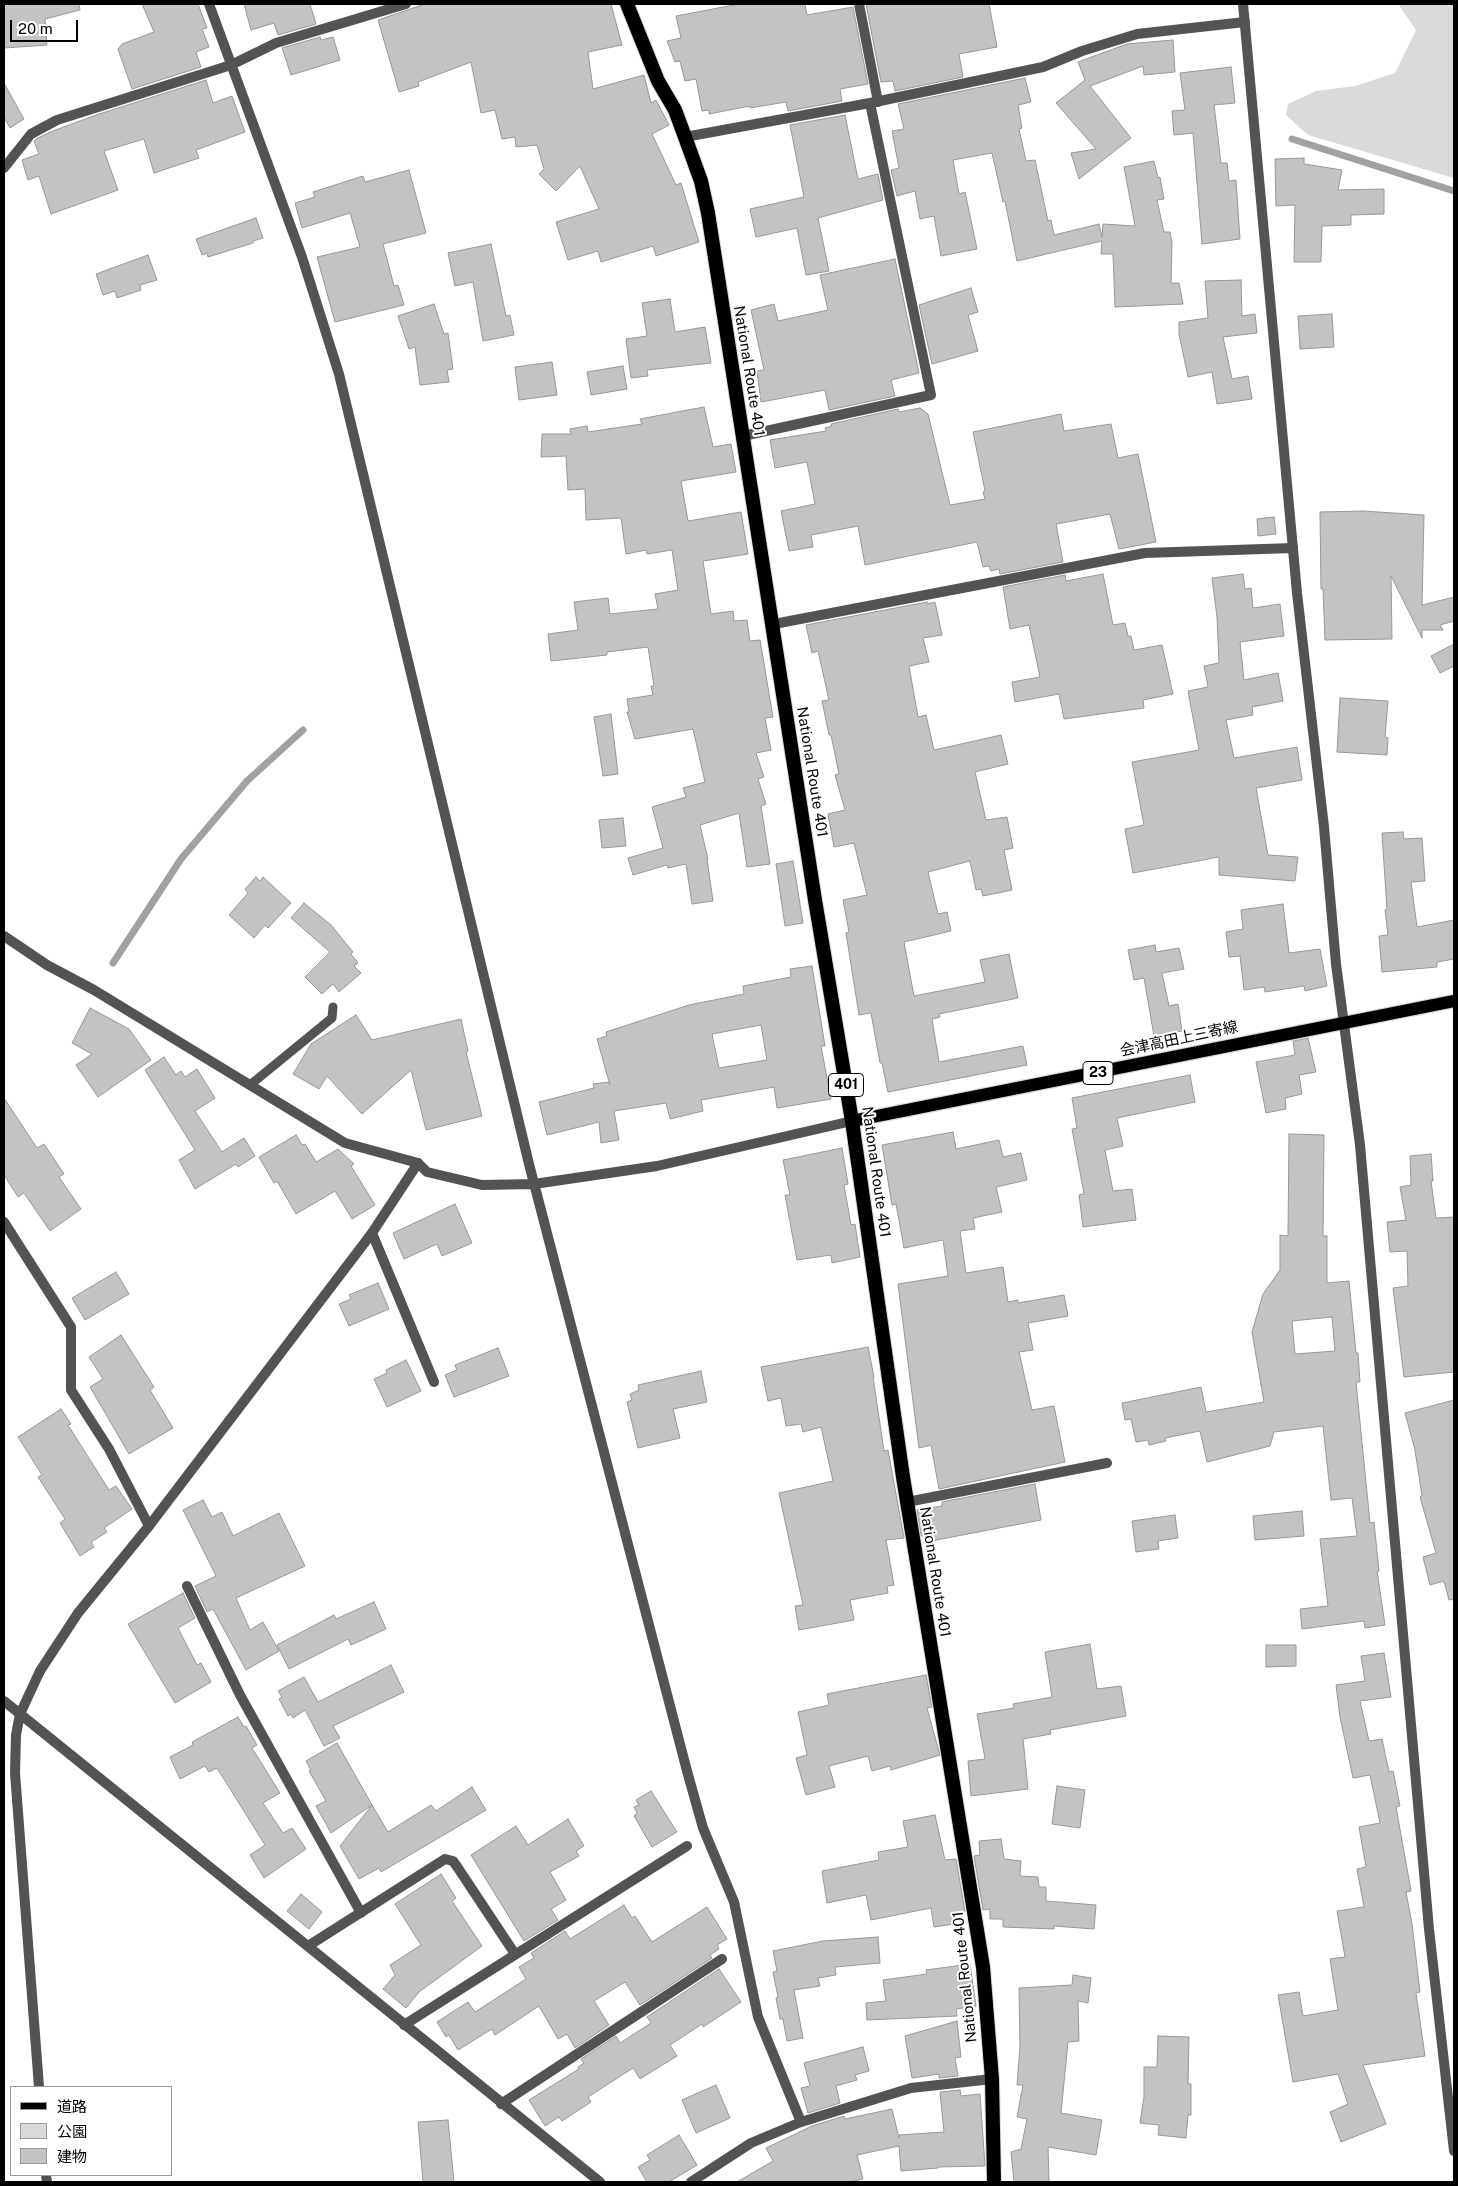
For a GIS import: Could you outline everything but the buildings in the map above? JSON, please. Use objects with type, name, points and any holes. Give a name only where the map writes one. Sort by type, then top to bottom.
[{"type":"highway","name":"National Route 401","points":[[627,4],[658,81],[675,110],[701,180],[708,213],[774,624],[815,900],[852,1121],[907,1502],[983,1967],[992,2079],[994,2182]]},
{"type":"main road","name":"会津高田上三寄線","points":[[852,1121],[1454,1001]]},
{"type":"street","points":[[208,4],[302,257],[339,374],[534,1184],[703,1828],[734,1902],[758,2017],[801,2122]]},
{"type":"street","points":[[4,168],[31,134],[57,120],[231,65],[276,43],[406,4]]},
{"type":"street","points":[[743,436],[931,395],[874,102],[859,4]]},
{"type":"street","points":[[1243,4],[1260,211],[1293,548],[1324,827],[1343,1022],[1360,1146],[1429,1929],[1454,2151]]},
{"type":"street","points":[[685,137],[874,102],[1042,67],[1082,51],[1137,34],[1245,22]]},
{"type":"street","points":[[774,624],[1145,554],[1293,548]]},
{"type":"street","points":[[4,936],[47,965],[94,990],[346,1143],[418,1163],[427,1172],[482,1185],[534,1184],[657,1166],[852,1121]]},
{"type":"street","points":[[40,2086],[14,1773],[16,1735],[20,1714],[40,1671],[78,1613],[149,1526],[372,1233],[418,1163]]},
{"type":"street","points":[[4,1222],[71,1327],[71,1390],[109,1449],[149,1526]]},
{"type":"street","points":[[372,1233],[434,1382]]},
{"type":"street","points":[[907,1502],[1107,1463]]},
{"type":"street","points":[[187,1586],[240,1695],[361,1913]]},
{"type":"street","points":[[4,1701],[597,2180]]},
{"type":"street","points":[[404,2024],[688,1846]]},
{"type":"street","points":[[308,1946],[445,1859],[453,1861],[515,1954]]},
{"type":"street","points":[[501,2104],[722,1959]]},
{"type":"street","points":[[691,2182],[751,2143],[801,2122],[911,2088],[992,2079]]},
{"type":"street","points":[[584,2182],[597,2180]]},
{"type":"lane","points":[[250,1085],[332,1018],[333,1007]]},
{"type":"green space","points":[[1398,4],[1454,4],[1454,178],[1308,135],[1286,115],[1288,104],[1316,91],[1355,86],[1395,73],[1416,30]]},
{"type":"waterway","points":[[1292,139],[1454,191]]},
{"type":"waterway","points":[[113,963],[181,859],[247,781],[303,730]]}]
